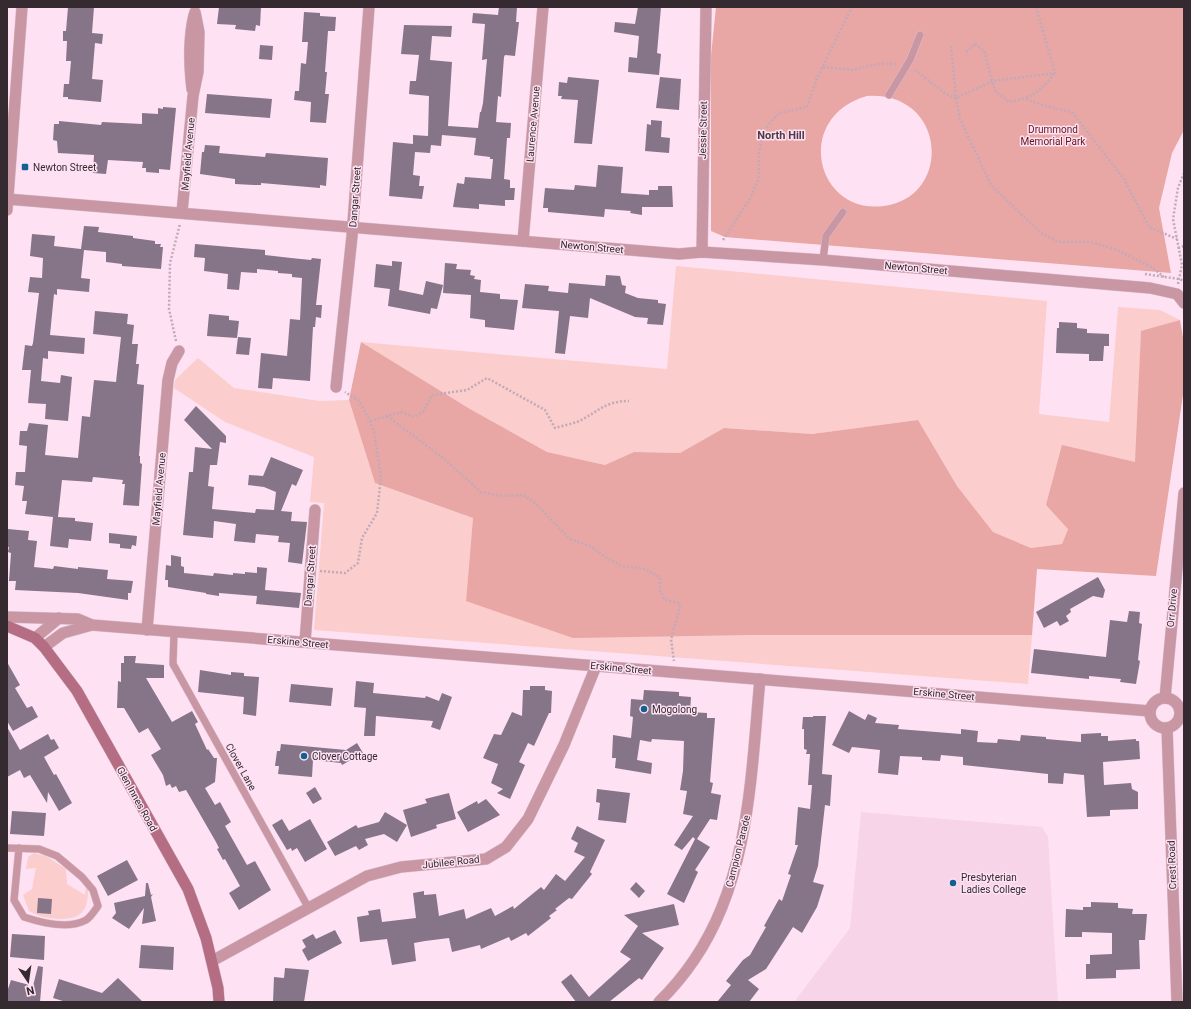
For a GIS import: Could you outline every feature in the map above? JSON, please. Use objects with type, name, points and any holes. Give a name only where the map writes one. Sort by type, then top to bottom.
[{"type":"main road","name":"Glen Innes Road","points":[[7,626],[35,638],[44,647],[77,691],[188,889],[198,913],[212,961],[218,988],[219,1002]]},
{"type":"street","points":[[7,210],[22,7]]},
{"type":"street","name":"Dangar Street","points":[[336,387],[352,226],[369,7]]},
{"type":"street","name":"Laurence Avenue","points":[[523,241],[543,7]]},
{"type":"street","name":"Jessie Street","points":[[702,252],[706,7]]},
{"type":"street","name":"Mayfield Avenue","points":[[181,218],[193,96],[189,68],[190,38],[196,10]]},
{"type":"street","name":"Newton Street","points":[[8,199],[181,218],[352,226],[679,254],[702,252],[823,260],[1150,288],[1180,296]]},
{"type":"street","name":"Mayfield Avenue","points":[[147,630],[168,380],[172,363],[179,351]]},
{"type":"street","name":"Orr Drive","points":[[1165,698],[1184,494]]},
{"type":"street","name":"Dangar Street","points":[[305,642],[315,510]]},
{"type":"street","name":"Erskine Street","points":[[7,617],[78,619],[92,625],[147,630],[1150,711]]},
{"type":"street","points":[[35,638],[59,618]]},
{"type":"street","name":"Erskine Street","points":[[44,647],[63,633],[92,625]]},
{"type":"street","name":"Jubilee Road","points":[[212,961],[367,876],[401,867],[486,859],[506,847],[528,819],[564,745],[596,666]]},
{"type":"street","name":"Campion Parade","points":[[659,1002],[695,960],[713,928],[728,890],[747,814],[760,679]]},
{"type":"street","points":[[1165,698],[1176,702],[1182,714],[1176,724],[1166,728],[1154,724],[1150,711],[1155,702],[1165,698]]},
{"type":"street","name":"Crest Road","points":[[1166,728],[1177,1002]]},
{"type":"lane","points":[[889,95],[908,64],[920,35]]},
{"type":"lane","points":[[823,260],[826,236],[844,212]]},
{"type":"lane","name":"Clover Lane","points":[[174,632],[173,664],[308,907]]},
{"type":"lane","points":[[7,848],[19,848],[39,849],[57,856],[82,877],[93,890],[98,906],[87,920],[75,924],[47,924],[24,917],[14,900],[19,848]]},
{"type":"path","points":[[723,240],[751,197],[759,178],[759,152],[764,130],[779,113],[807,107],[823,67],[852,7]]},
{"type":"path","points":[[966,52],[975,44],[984,51],[995,91],[1009,102],[1026,99],[1043,89],[1054,73],[1036,7]]},
{"type":"path","points":[[951,46],[956,98],[960,119],[991,185],[1042,233],[1059,242],[1091,242],[1117,250],[1153,268],[1164,277]]},
{"type":"path","points":[[823,67],[852,70],[878,64],[908,64],[946,94],[956,98],[992,81],[1054,73]]},
{"type":"path","points":[[1026,99],[1042,105],[1072,112],[1124,179],[1149,227],[1177,239]]},
{"type":"path","points":[[1180,296],[1179,279],[1182,265],[1173,219],[1178,188],[1184,173]]},
{"type":"path","points":[[174,333],[169,309],[170,262],[181,218]]},
{"type":"path","points":[[1178,248],[1184,246]]},
{"type":"path","points":[[1145,274],[1184,281]]},
{"type":"path","points":[[370,421],[401,412],[414,416],[423,412],[432,395],[467,390],[487,378],[545,410],[556,428],[577,421],[616,401],[629,401]]},
{"type":"path","points":[[310,570],[345,573],[358,563],[362,538],[377,513],[381,477],[374,432],[359,401],[336,387]]},
{"type":"path","points":[[387,416],[443,458],[481,492],[501,496],[523,495],[535,503],[570,539],[592,547],[605,557],[622,566],[645,569],[660,577],[660,591],[665,600],[679,603],[680,607],[672,640],[674,661]]},
{"type":"shaded area","points":[[676,266],[1047,301],[1039,414],[1109,422],[1118,307],[1160,310],[1180,320],[1141,332],[1136,462],[1046,505],[1068,528],[1062,544],[1031,548],[993,532],[957,486],[918,420],[812,434],[724,428],[680,453],[634,452],[605,465],[547,452],[470,409],[361,342],[667,369]]},
{"type":"shaded area","points":[[198,358],[234,388],[319,401],[349,400],[375,483],[473,518],[466,601],[749,635],[1032,635],[1028,684],[314,630],[324,503],[310,502],[314,457],[225,422],[174,388],[175,380]]},
{"type":"shaded area","name":"Presbyterian Ladies College","points":[[861,812],[1042,827],[1048,837],[1058,1002],[794,1002],[850,928]]},
{"type":"shaded area","points":[[34,853],[46,856],[66,869],[67,884],[85,895],[86,886],[88,888],[87,903],[82,912],[67,919],[59,919],[44,917],[29,911],[23,895],[32,889],[36,868],[26,869],[28,857]]},
{"type":"green space","name":"Drummond Memorial Park","points":[[716,7],[1184,7],[1184,130],[1172,153],[1159,208],[1171,273],[725,237],[711,231],[711,56]],"holes":[[[867,96],[894,99],[913,110],[926,126],[931,146],[930,166],[922,184],[906,198],[884,206],[860,205],[842,196],[829,181],[822,162],[822,142],[829,123],[844,107]]]},
{"type":"green space","points":[[1180,320],[1184,343],[1184,388],[1156,576],[1037,569],[1032,635],[749,635],[573,638],[466,601],[473,518],[375,483],[349,400],[361,342],[470,409],[547,452],[605,465],[634,452],[680,453],[724,428],[812,434],[918,420],[957,486],[993,532],[1031,548],[1062,544],[1068,529],[1046,505],[1062,445],[1135,462],[1141,331]]},
{"type":"building","points":[[68,7],[94,7],[92,33],[103,34],[102,44],[95,43],[92,79],[103,80],[101,102],[68,99],[68,97],[63,97],[64,84],[69,84],[71,61],[66,61],[67,41],[63,41],[63,31],[66,31]]},
{"type":"building","points":[[219,7],[261,7],[260,26],[256,25],[255,31],[235,29],[236,25],[217,24]]},
{"type":"building","points":[[499,7],[517,7],[516,22],[519,22],[515,56],[505,55],[504,57],[501,97],[498,96],[496,122],[511,123],[510,138],[507,138],[504,179],[510,180],[510,188],[515,188],[514,200],[505,200],[505,206],[479,204],[479,209],[453,207],[457,183],[464,184],[465,177],[491,179],[493,159],[490,159],[490,157],[474,155],[476,138],[442,135],[441,146],[431,145],[430,153],[415,152],[413,175],[420,176],[419,186],[424,186],[422,199],[389,196],[393,142],[413,144],[413,135],[428,136],[429,96],[409,94],[410,81],[416,81],[419,55],[401,54],[404,25],[452,26],[451,37],[432,36],[430,60],[452,62],[448,126],[478,128],[483,103],[487,59],[482,60],[485,24],[472,23],[473,13],[498,15]]},
{"type":"building","points":[[638,7],[661,7],[657,53],[661,54],[659,75],[628,72],[629,57],[637,58],[639,36],[614,32],[615,22],[635,24]]},
{"type":"building","points":[[304,12],[320,13],[320,16],[336,17],[335,31],[328,31],[325,94],[329,94],[326,123],[310,122],[311,102],[294,100],[295,91],[299,91],[301,63],[306,64],[308,42],[302,42]]},
{"type":"building","points":[[260,45],[273,46],[272,60],[259,59]]},
{"type":"building","points":[[568,77],[599,80],[592,144],[574,143],[578,100],[561,99],[562,96],[558,96],[559,82],[567,83]]},
{"type":"building","points":[[660,77],[681,79],[679,110],[656,108]]},
{"type":"building","points":[[207,94],[272,99],[270,118],[205,113]]},
{"type":"building","points":[[163,107],[176,108],[170,170],[159,169],[159,173],[146,172],[146,168],[142,168],[143,162],[108,160],[106,174],[93,173],[94,155],[58,153],[57,141],[53,140],[54,124],[59,124],[59,121],[101,125],[102,122],[142,124],[142,113],[158,114],[158,108],[163,109]]},
{"type":"building","points":[[651,120],[662,121],[661,137],[670,138],[669,153],[645,151],[647,124],[651,125]]},
{"type":"building","points":[[205,145],[220,146],[219,153],[265,157],[266,153],[328,158],[326,186],[320,185],[320,188],[261,183],[261,185],[235,184],[235,179],[200,174],[202,152],[204,152]]},
{"type":"building","points":[[598,165],[623,167],[621,193],[649,195],[649,190],[658,190],[658,186],[672,186],[673,207],[642,207],[642,215],[630,213],[631,211],[605,209],[604,217],[548,212],[548,208],[543,208],[545,188],[574,190],[575,185],[596,187]]},
{"type":"building","points":[[84,226],[99,227],[98,232],[133,236],[133,238],[155,241],[155,244],[161,244],[160,247],[163,247],[161,269],[122,266],[122,264],[106,262],[106,252],[84,250],[81,278],[90,279],[89,292],[57,289],[57,295],[54,294],[50,335],[85,338],[84,354],[48,351],[48,359],[43,358],[41,381],[60,383],[61,375],[72,377],[68,421],[45,419],[46,404],[28,403],[31,370],[22,370],[25,345],[32,346],[33,343],[39,293],[28,292],[30,277],[42,278],[43,258],[30,256],[32,234],[55,236],[54,246],[81,249]]},
{"type":"building","points":[[195,244],[265,250],[265,255],[311,260],[312,258],[321,259],[316,305],[322,305],[321,318],[316,317],[315,327],[313,327],[310,381],[273,378],[272,389],[258,388],[261,353],[287,356],[290,319],[300,320],[302,278],[292,277],[292,274],[278,273],[278,271],[257,269],[257,273],[241,272],[239,290],[227,289],[228,274],[204,271],[205,258],[194,257]]},
{"type":"building","points":[[392,261],[402,262],[399,290],[423,295],[426,281],[443,285],[437,309],[431,308],[430,314],[388,306],[390,289],[374,287],[376,264],[392,266]]},
{"type":"building","points":[[445,263],[457,264],[456,269],[471,270],[470,275],[475,276],[474,279],[481,280],[480,292],[500,294],[500,299],[518,300],[514,330],[485,327],[485,320],[470,318],[471,295],[443,293]]},
{"type":"building","points":[[606,275],[620,276],[622,285],[626,286],[625,293],[638,298],[658,300],[658,303],[666,304],[663,325],[647,324],[648,318],[635,317],[590,298],[588,318],[570,316],[565,354],[555,353],[559,311],[522,308],[525,284],[549,286],[548,291],[568,293],[569,283],[605,286]]},
{"type":"building","points":[[95,311],[128,314],[127,324],[134,325],[132,344],[138,344],[136,364],[139,364],[137,384],[144,385],[139,456],[140,463],[142,464],[139,506],[123,505],[125,484],[122,484],[123,480],[93,477],[92,482],[62,480],[58,517],[75,518],[75,521],[93,523],[91,541],[69,539],[68,548],[50,546],[53,517],[25,514],[27,501],[22,501],[24,486],[15,485],[16,472],[25,472],[27,446],[19,445],[20,431],[27,431],[29,423],[48,425],[45,455],[78,458],[82,416],[90,417],[94,380],[116,382],[121,337],[93,334]]},
{"type":"building","points":[[209,314],[229,316],[229,320],[239,321],[237,338],[207,336]]},
{"type":"building","points":[[1059,322],[1077,323],[1077,328],[1087,329],[1087,333],[1109,334],[1109,346],[1104,346],[1103,361],[1089,361],[1089,354],[1056,353],[1057,328],[1059,328]]},
{"type":"building","points":[[238,337],[251,338],[249,355],[236,354]]},
{"type":"building","points":[[196,406],[226,436],[226,443],[220,442],[217,465],[210,465],[208,486],[214,487],[212,509],[255,513],[256,509],[274,510],[276,492],[264,487],[248,485],[249,475],[263,476],[271,457],[303,470],[296,486],[292,484],[281,511],[292,512],[291,521],[307,522],[302,564],[288,562],[290,543],[278,542],[279,536],[256,534],[255,543],[234,541],[236,524],[214,521],[213,538],[183,535],[189,472],[193,472],[195,447],[212,449],[184,420]]},
{"type":"building","points":[[8,529],[29,531],[28,540],[37,541],[34,567],[53,569],[54,566],[78,569],[78,567],[108,570],[107,579],[133,581],[131,593],[128,593],[128,600],[78,593],[15,590],[16,581],[9,581],[11,553],[8,552],[9,547],[7,547]]},
{"type":"building","points":[[109,533],[137,536],[136,546],[132,545],[131,549],[120,548],[120,544],[109,543]]},
{"type":"building","points":[[171,555],[181,557],[181,566],[184,567],[184,573],[213,576],[214,573],[233,575],[233,573],[245,574],[245,572],[257,573],[257,567],[267,568],[265,590],[301,593],[299,608],[256,604],[257,596],[219,593],[219,596],[168,587],[168,580],[165,580],[166,565],[171,566]]},
{"type":"building","points":[[1098,577],[1105,590],[1103,598],[1093,596],[1070,609],[1071,612],[1066,616],[1069,621],[1060,626],[1057,621],[1044,628],[1036,612]]},
{"type":"building","points":[[1129,611],[1140,612],[1139,623],[1142,624],[1138,660],[1140,661],[1136,684],[1120,682],[1121,679],[1089,676],[1089,679],[1031,673],[1034,649],[1106,657],[1110,620],[1127,622]]},
{"type":"building","points":[[124,656],[136,656],[135,663],[164,665],[164,678],[146,678],[172,722],[192,711],[198,722],[195,724],[207,750],[208,749],[214,758],[217,758],[215,782],[205,788],[215,805],[220,802],[231,822],[225,826],[247,865],[255,861],[271,890],[239,910],[229,893],[240,886],[225,859],[223,860],[217,849],[219,848],[216,842],[186,790],[179,792],[176,786],[172,788],[170,784],[166,786],[163,775],[151,755],[161,749],[148,728],[139,733],[124,708],[117,708],[118,681],[121,682],[121,663],[124,663]]},
{"type":"building","points":[[7,662],[20,685],[15,688],[27,708],[32,706],[38,717],[13,731],[7,721]]},
{"type":"building","points":[[200,670],[231,675],[231,672],[244,673],[244,676],[259,677],[256,716],[243,714],[244,697],[198,692]]},
{"type":"building","points":[[356,681],[374,683],[373,693],[425,698],[426,696],[439,701],[442,693],[452,697],[440,730],[431,727],[433,721],[376,716],[375,736],[364,736],[366,708],[354,707]]},
{"type":"building","points":[[291,684],[333,688],[331,706],[289,702]]},
{"type":"building","points":[[530,686],[545,686],[545,690],[552,691],[551,713],[549,713],[534,746],[528,743],[519,762],[525,765],[510,799],[497,793],[503,789],[491,783],[498,764],[483,758],[494,734],[501,735],[512,712],[522,716],[523,690],[530,690]]},
{"type":"building","points":[[644,690],[679,692],[679,696],[691,697],[690,712],[707,713],[707,718],[715,718],[710,782],[713,783],[711,793],[721,795],[717,820],[710,819],[697,839],[710,847],[695,870],[698,872],[684,903],[667,894],[695,839],[693,837],[682,850],[674,845],[693,816],[683,814],[687,791],[680,790],[683,771],[684,741],[652,739],[651,742],[640,740],[637,760],[652,763],[651,774],[615,768],[616,758],[612,758],[613,735],[631,738],[633,717],[630,716],[631,699],[643,700]]},
{"type":"building","points":[[849,711],[865,720],[868,714],[877,718],[875,723],[899,725],[898,729],[961,734],[961,729],[978,731],[977,742],[997,743],[998,739],[1020,741],[1021,735],[1081,742],[1081,734],[1101,733],[1101,736],[1108,736],[1108,741],[1136,739],[1136,741],[1139,741],[1140,759],[1103,762],[1104,785],[1131,783],[1132,789],[1138,792],[1138,809],[1110,810],[1110,816],[1087,817],[1084,775],[1064,773],[1063,784],[1048,783],[1048,774],[963,765],[963,757],[941,755],[940,761],[922,760],[922,757],[900,756],[898,775],[878,773],[880,750],[852,747],[849,753],[832,745]]},
{"type":"building","points":[[826,716],[822,774],[832,775],[830,806],[825,805],[818,866],[813,882],[824,885],[817,907],[802,933],[793,927],[766,969],[748,980],[759,989],[749,1002],[717,1002],[731,985],[726,981],[743,960],[750,955],[766,927],[764,926],[779,899],[782,901],[791,875],[788,874],[798,845],[795,845],[798,807],[810,809],[812,785],[808,785],[810,754],[806,754],[807,750],[804,749],[804,729],[802,729],[803,717]]},
{"type":"building","points":[[7,727],[20,750],[48,734],[51,740],[54,739],[59,748],[44,757],[54,775],[56,774],[72,803],[59,811],[48,792],[47,803],[30,775],[24,778],[20,770],[7,777]]},
{"type":"building","name":"Clover Cottage","points":[[357,743],[363,753],[342,765],[341,763],[313,760],[312,777],[278,774],[279,766],[275,766],[277,751],[280,751],[281,744],[346,750]]},
{"type":"building","points":[[315,787],[322,799],[313,804],[306,793]]},
{"type":"building","points":[[597,789],[630,793],[626,823],[598,820],[600,803],[596,802]]},
{"type":"building","points":[[449,793],[456,819],[436,825],[437,828],[411,837],[403,810],[427,803],[425,799]]},
{"type":"building","points":[[486,799],[500,815],[468,832],[457,812],[477,801],[478,804]]},
{"type":"building","points":[[12,811],[46,813],[44,836],[10,834]]},
{"type":"building","points":[[385,812],[407,825],[397,842],[384,834],[365,839],[368,845],[359,850],[356,846],[335,856],[327,842],[356,825],[358,828],[379,822]]},
{"type":"building","points":[[282,819],[289,831],[310,819],[327,849],[305,862],[297,848],[292,851],[291,848],[287,850],[272,825]]},
{"type":"building","points":[[577,826],[605,840],[590,872],[592,874],[572,899],[569,898],[555,909],[557,910],[549,916],[551,918],[528,936],[526,933],[511,941],[509,937],[481,949],[480,945],[452,952],[449,938],[414,943],[416,961],[392,965],[387,939],[360,942],[357,917],[369,915],[368,911],[380,909],[382,922],[416,918],[413,893],[424,891],[424,895],[436,894],[439,916],[464,909],[466,919],[491,908],[495,916],[513,906],[514,909],[541,887],[544,890],[556,874],[565,881],[585,857],[574,852],[578,843],[571,839]]},
{"type":"building","points":[[127,860],[138,880],[108,896],[97,876]]},
{"type":"building","points":[[636,882],[645,891],[639,898],[630,889]]},
{"type":"building","points":[[146,883],[148,883],[151,895],[153,894],[151,897],[156,921],[142,924],[144,908],[129,929],[112,918],[116,913],[114,903],[145,896]]},
{"type":"building","points":[[38,898],[52,899],[51,914],[37,913]]},
{"type":"building","points":[[1091,902],[1118,903],[1118,908],[1133,909],[1132,914],[1147,914],[1145,940],[1139,940],[1140,969],[1116,970],[1116,978],[1086,979],[1086,964],[1090,964],[1090,955],[1112,954],[1112,933],[1082,932],[1082,937],[1065,937],[1066,909],[1083,910],[1083,907],[1091,907]]},
{"type":"building","points":[[674,904],[679,925],[642,933],[664,948],[642,980],[639,978],[609,1002],[576,1002],[561,982],[571,974],[589,997],[631,959],[620,952],[638,926],[624,915]]},
{"type":"building","points":[[335,930],[342,943],[308,961],[302,950],[306,947],[302,940],[313,934],[316,939]]},
{"type":"building","points":[[12,934],[45,936],[44,960],[10,957]]},
{"type":"building","points":[[141,945],[174,947],[173,970],[139,968]]},
{"type":"building","points":[[38,966],[43,967],[40,1002],[7,1002],[7,992],[11,980],[33,986]]},
{"type":"building","points":[[285,968],[309,970],[304,1002],[273,1002],[274,977],[284,978]]},
{"type":"building","points":[[118,978],[143,1002],[66,1002],[53,998],[59,979],[102,993]]},
{"type":"place","name":"Newton Street","points":[[25,167]]},
{"type":"place","name":"Mogolong","points":[[644,709]]},
{"type":"place","name":"Clover Cottage","points":[[304,756]]},
{"type":"place","name":"Presbyterian Ladies College","points":[[953,883]]},
{"type":"district","name":"North Hill","points":[[781,135]]}]
